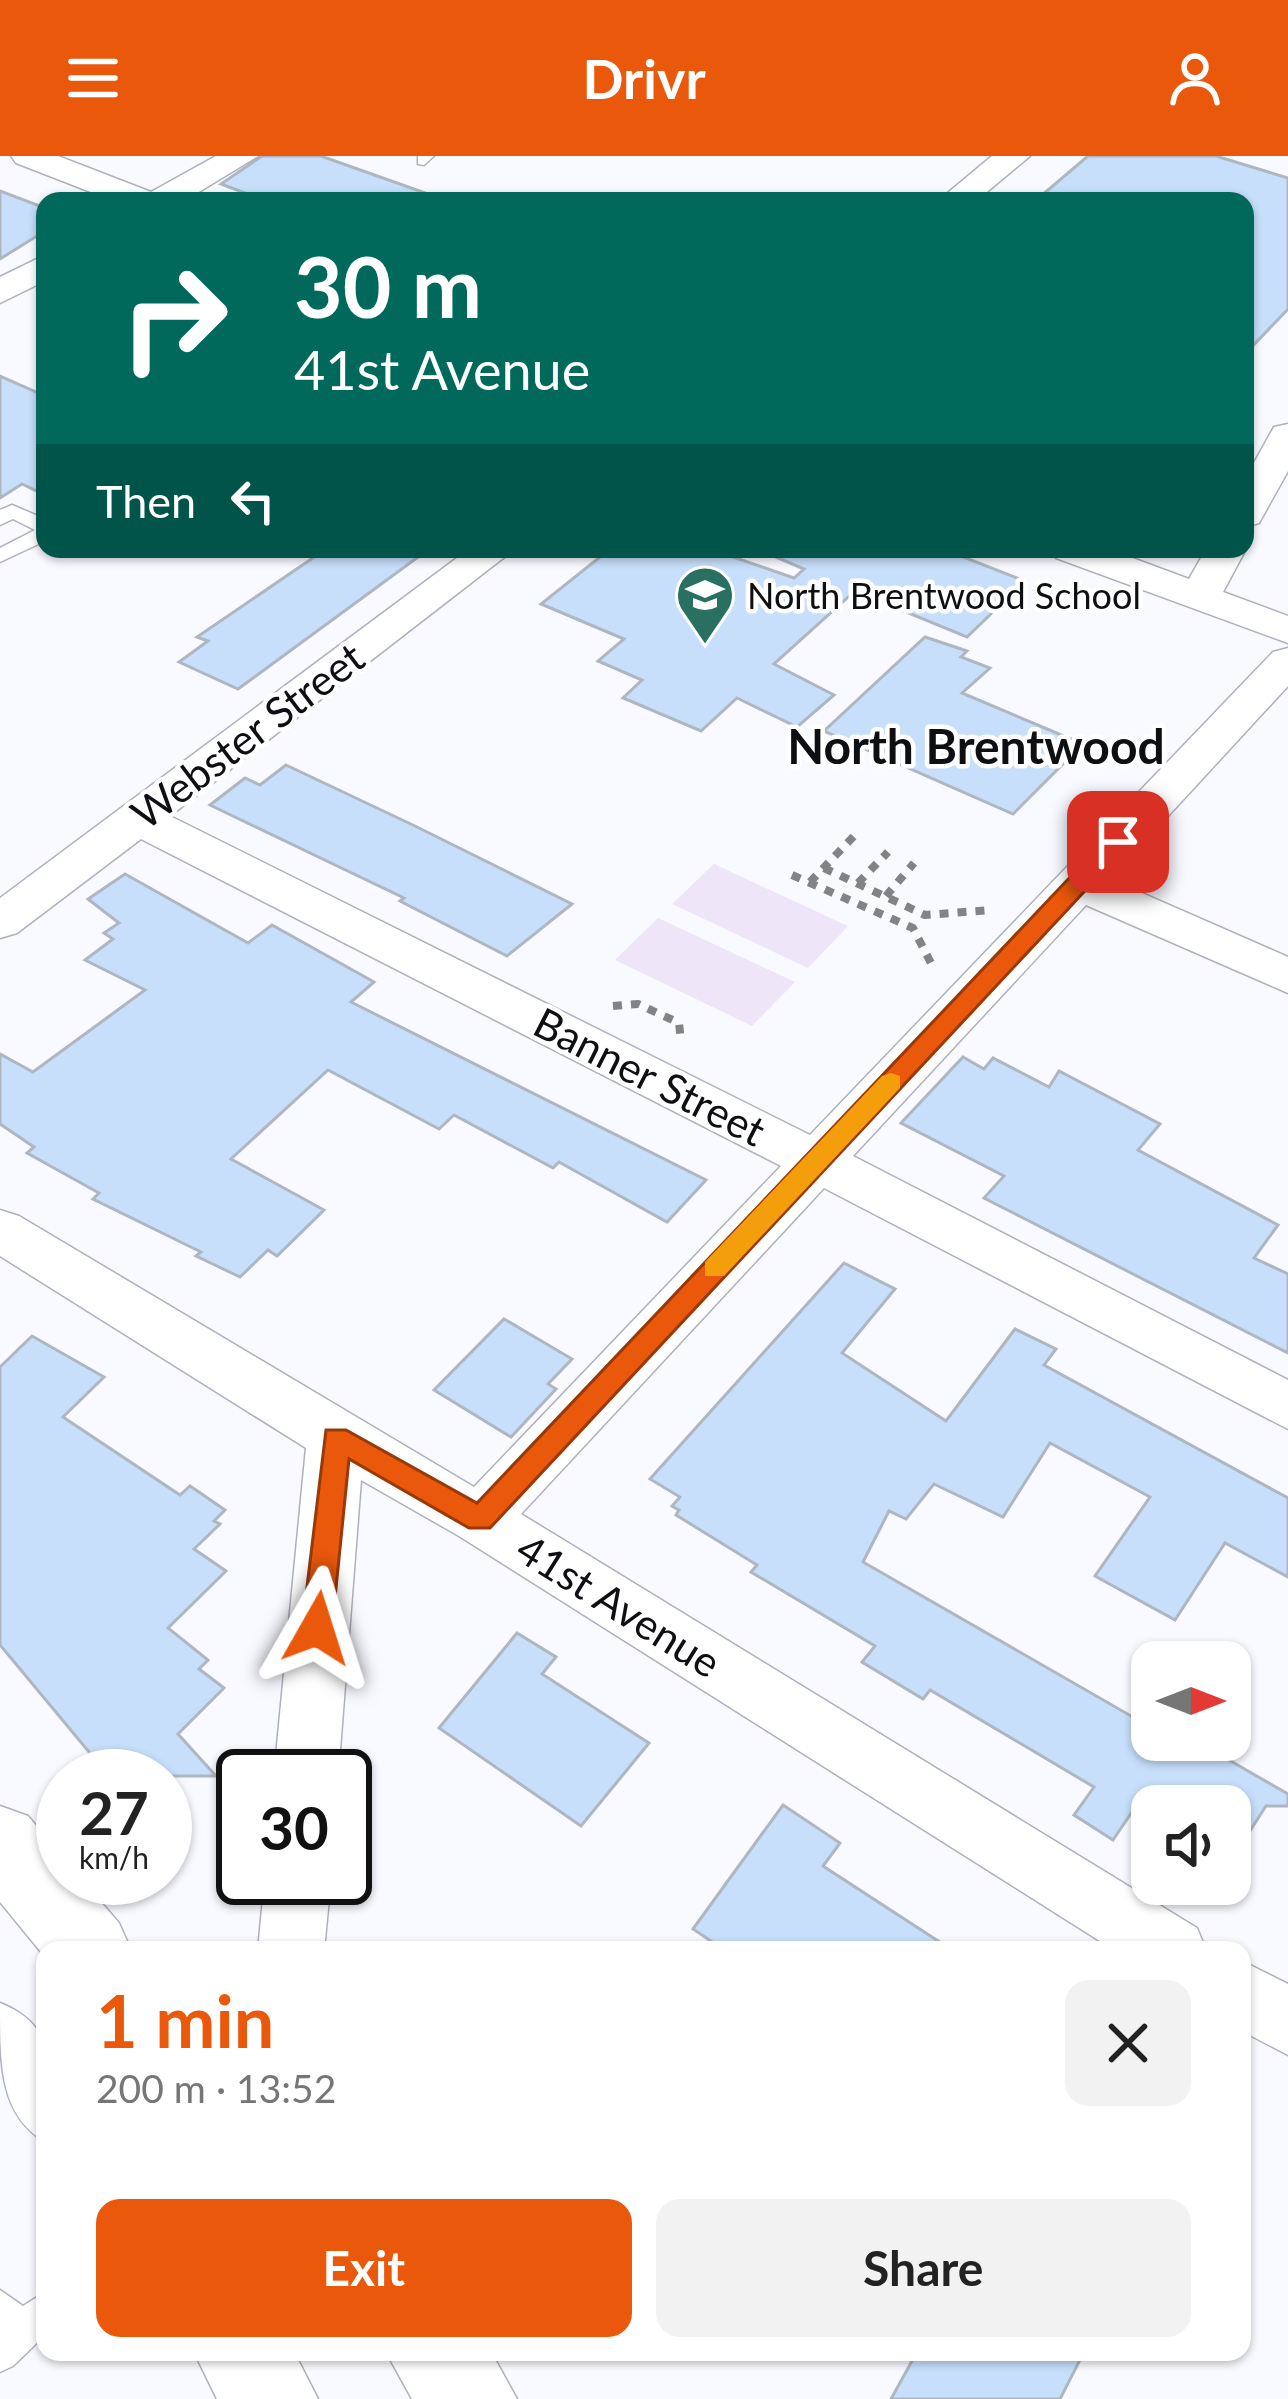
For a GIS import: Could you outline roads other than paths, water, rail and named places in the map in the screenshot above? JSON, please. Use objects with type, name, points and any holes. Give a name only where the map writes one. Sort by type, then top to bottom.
[{"type":"main road","points":[[0,1842],[82,1941]]},
{"type":"main road","points":[[0,2043],[36,2089]]},
{"type":"main road","points":[[245,2361],[272,2399]]},
{"type":"main road","points":[[439,2361],[471,2399]]},
{"type":"street","points":[[28,156],[121,192]]},
{"type":"street","points":[[175,192],[241,156]]},
{"type":"street","points":[[967,192],[1013,156]]},
{"type":"street","points":[[0,292],[36,271]]},
{"type":"street","points":[[1254,497],[1288,435]]},
{"type":"street","name":"Webster Street","points":[[0,922],[483,558]]},
{"type":"street","points":[[1094,558],[1288,630]]},
{"type":"street","points":[[1200,597],[1221,558]]},
{"type":"street","points":[[480,1519],[1288,661]]},
{"type":"street","name":"Banner Street","points":[[137,818],[817,1161],[1288,1406]]},
{"type":"street","points":[[1078,883],[1288,976]]},
{"type":"street","name":"41st Avenue","points":[[0,1229],[336,1438],[480,1519],[1159,1941]]},
{"type":"street","points":[[308,1749],[336,1438]]},
{"type":"street","points":[[292,1941],[295,1905]]},
{"type":"street","points":[[1251,1999],[1288,2022]]},
{"type":"lane","points":[[0,519],[12,512],[36,525]]},
{"type":"lane","points":[[0,556],[36,535]]},
{"type":"place","name":"North Brentwood School","points":[[705,646]]},
{"type":"district","name":"North Brentwood","points":[[976,745]]}]
